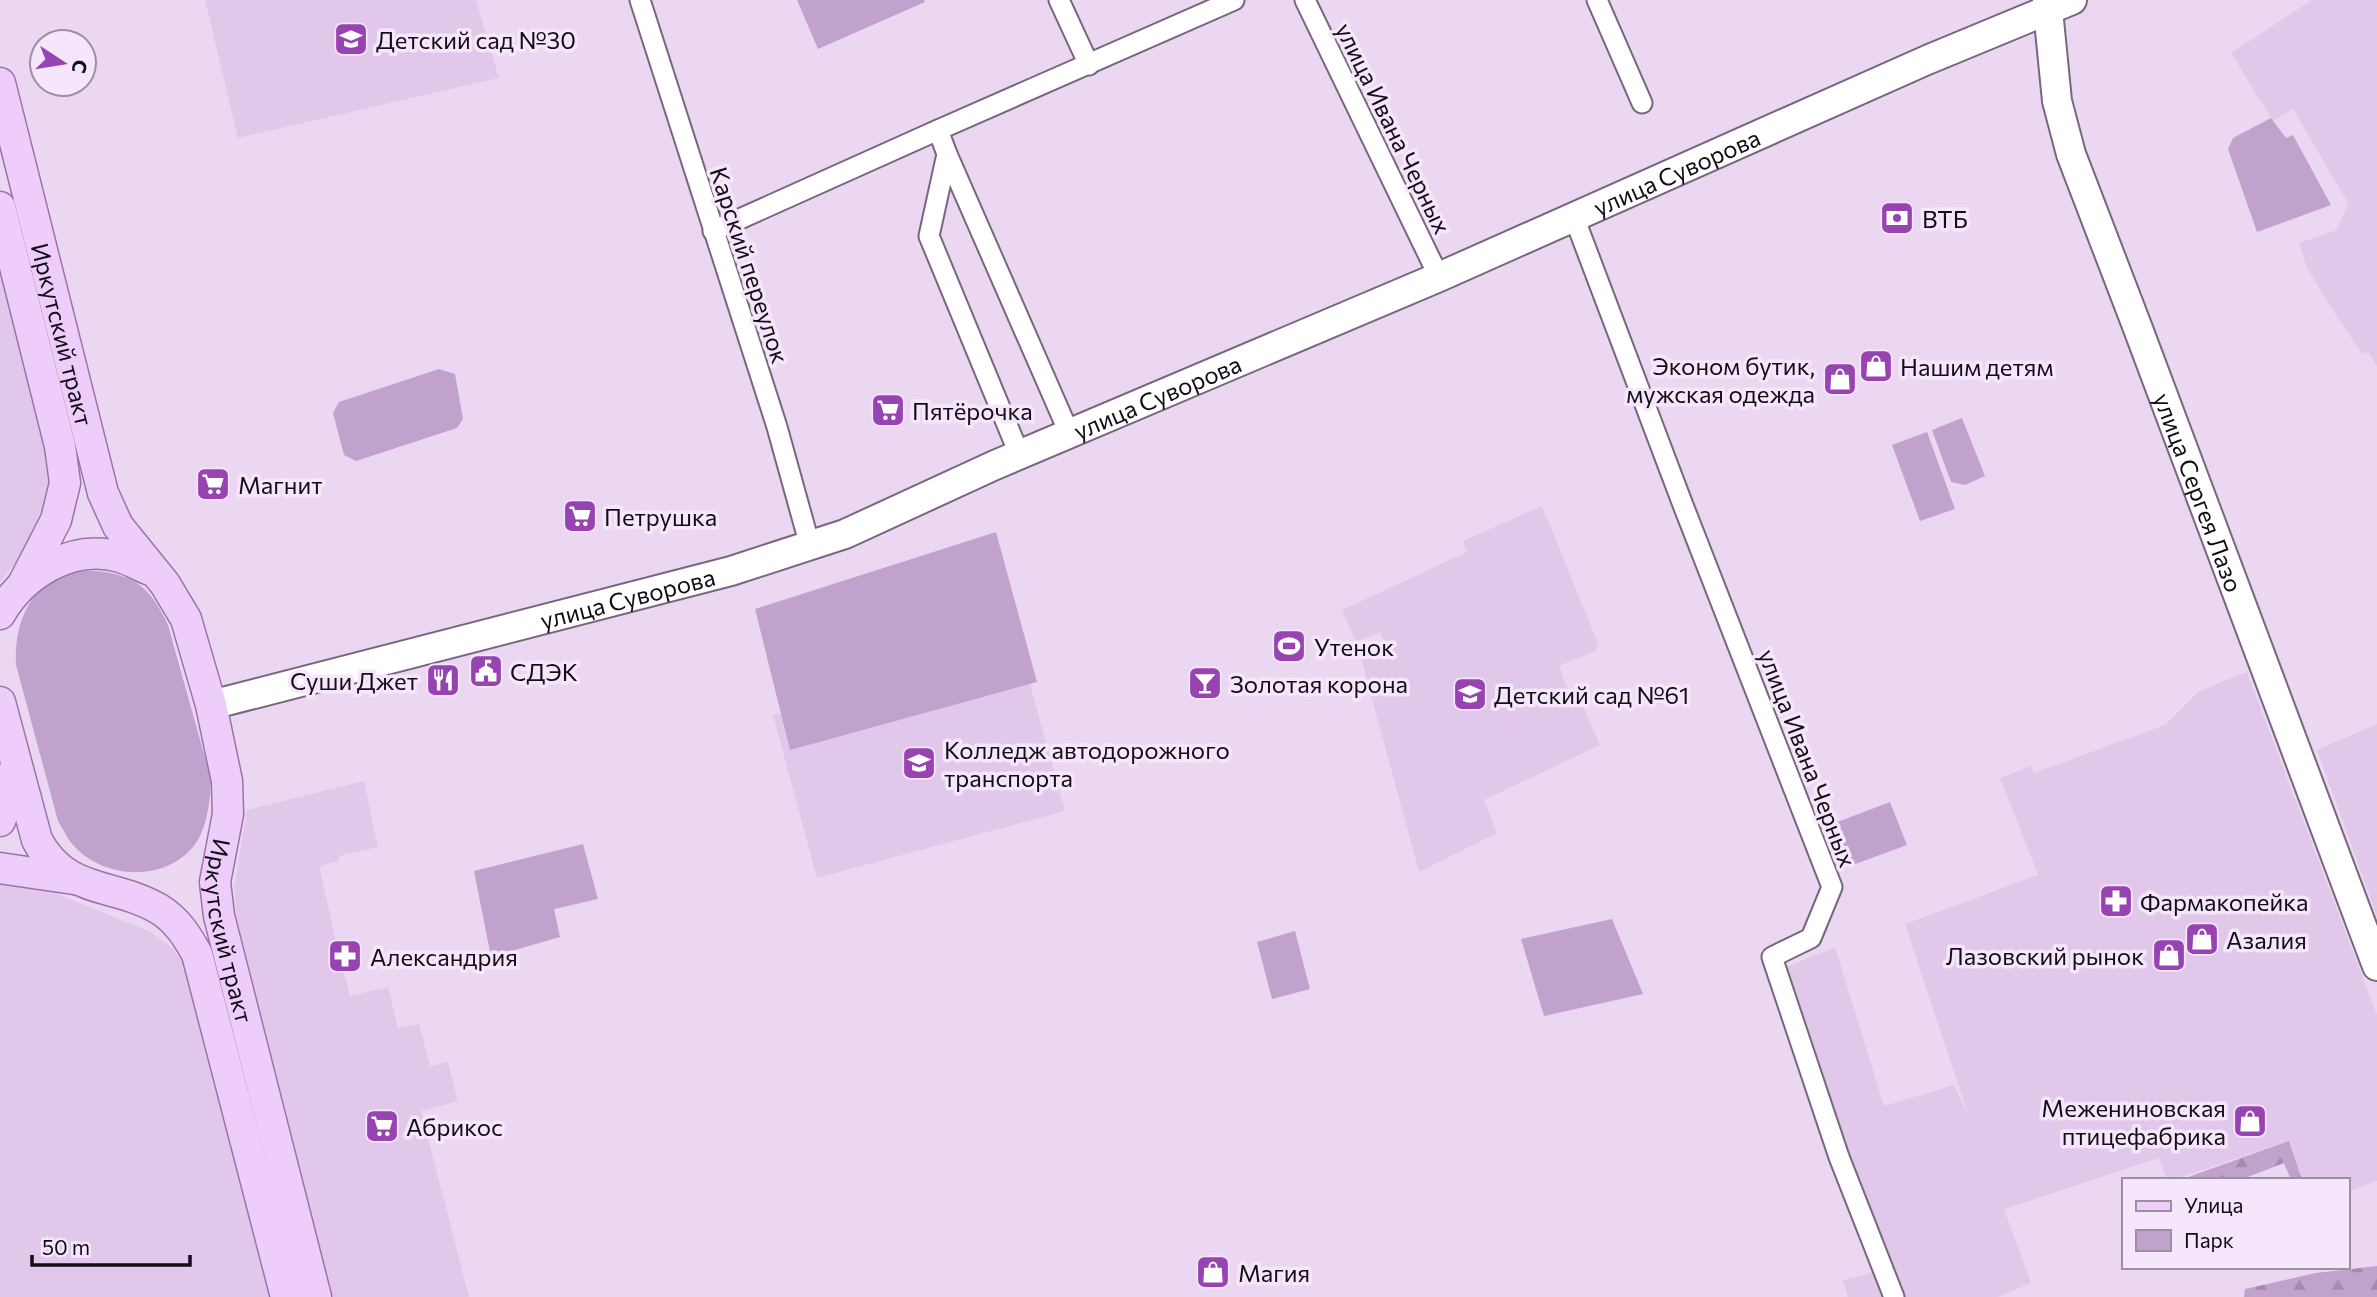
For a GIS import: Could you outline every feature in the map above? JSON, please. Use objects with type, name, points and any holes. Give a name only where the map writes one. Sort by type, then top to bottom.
[{"type":"main road","name":"Иркутский тракт","points":[[0,83],[103,493],[118,526],[178,601],[186,619],[211,705],[228,780],[228,814],[215,882],[219,916],[316,1297]]},
{"type":"main road","name":"Иркутский тракт","points":[[0,207],[60,446],[65,483],[56,520],[24,582],[0,614]]},
{"type":"main road","name":"Иркутский тракт","points":[[24,582],[55,562],[86,554],[118,556],[153,571]]},
{"type":"main road","name":"Иркутский тракт","points":[[0,702],[37,840],[55,866],[74,880],[159,909],[181,927],[197,954],[286,1297]]},
{"type":"main road","points":[[0,821],[8,802],[16,761]]},
{"type":"main road","points":[[0,868],[74,880]]},
{"type":"street","name":"Карский переулок","points":[[640,0],[777,427],[810,546]]},
{"type":"street","points":[[1059,0],[1089,65]]},
{"type":"street","points":[[713,231],[1234,0]]},
{"type":"street","name":"улица Ивана Черных","points":[[1305,0],[1439,277]]},
{"type":"street","points":[[1597,0],[1642,103]]},
{"type":"street","name":"улица Суворова","points":[[211,705],[731,571],[845,534],[995,466],[1439,277],[2056,4]]},
{"type":"street","name":"улица Сергея Лазо","points":[[2056,4],[2057,101],[2070,154],[2377,966]]},
{"type":"street","points":[[938,130],[1070,435]]},
{"type":"street","points":[[947,154],[929,236],[1020,456]]},
{"type":"street","name":"улица Ивана Черных","points":[[1574,217],[1832,887],[1811,938],[1772,957],[1839,1157],[1894,1297]]},
{"type":"shaded area","name":"Детский сад №30","points":[[205,0],[476,0],[499,78],[238,138]]},
{"type":"shaded area","points":[[2312,0],[2377,0],[2377,366],[2368,351],[2362,354],[2330,306],[2306,266],[2299,243],[2337,230],[2348,203],[2293,109],[2273,121],[2231,53]]},
{"type":"shaded area","points":[[0,250],[52,483],[44,515],[17,561],[0,582]]},
{"type":"shaded area","name":"Детский сад №61","points":[[1542,506],[1598,643],[1595,651],[1559,666],[1573,703],[1580,700],[1600,745],[1484,800],[1497,833],[1419,872],[1361,658],[1386,646],[1380,632],[1356,642],[1342,610],[1467,552],[1463,541]]},
{"type":"shaded area","name":"Колледж автодорожного транспорта","points":[[1020,648],[1065,811],[817,878],[773,715]]},
{"type":"shaded area","points":[[2247,672],[2377,1015],[2377,1181],[2349,1191],[2349,1178],[2301,1178],[2289,1141],[2178,1178],[2166,1178],[2159,1158],[2004,1209],[2031,1283],[1998,1297],[1848,1297],[1843,1280],[1872,1273],[1772,973],[1835,947],[1884,1106],[1954,1085],[1969,1117],[1905,924],[2038,875],[2000,778],[2031,766],[2034,773],[2165,725],[2199,691]]},
{"type":"shaded area","points":[[2377,724],[2377,916],[2317,750]]},
{"type":"shaded area","points":[[364,781],[378,847],[339,856],[339,861],[319,866],[337,945],[332,947],[336,966],[342,965],[350,996],[388,987],[398,1028],[419,1024],[430,1066],[448,1062],[458,1101],[421,1111],[469,1297],[330,1297],[236,915],[234,888],[247,810]]},
{"type":"shaded area","points":[[0,878],[40,887],[151,932],[173,949],[189,970],[272,1297],[0,1297]]},
{"type":"green space","points":[[797,0],[924,0],[925,2],[818,49]]},
{"type":"green space","points":[[2271,118],[2286,138],[2293,135],[2331,205],[2257,232],[2228,149],[2233,138]]},
{"type":"green space","points":[[439,369],[455,374],[463,419],[457,428],[356,461],[344,455],[333,413],[339,402]]},
{"type":"green space","points":[[1962,418],[1985,476],[1965,485],[1951,482],[1932,430]]},
{"type":"green space","points":[[1927,432],[1955,509],[1920,521],[1892,445]]},
{"type":"green space","points":[[996,532],[1037,682],[790,750],[755,609]]},
{"type":"green space","points":[[84,570],[114,574],[136,582],[161,610],[168,625],[211,779],[207,814],[198,840],[180,859],[165,867],[130,872],[96,863],[81,853],[69,840],[58,821],[16,665],[17,639],[24,614],[37,593],[58,576]]},
{"type":"green space","points":[[1890,802],[1907,845],[1850,866],[1841,863],[1827,826]]},
{"type":"green space","points":[[583,844],[598,899],[554,909],[560,937],[491,957],[474,871]]},
{"type":"green space","points":[[1612,919],[1643,994],[1544,1016],[1521,939]]},
{"type":"green space","points":[[1295,931],[1310,989],[1272,999],[1257,942]]},
{"type":"green space","points":[[2289,1141],[2301,1178],[2290,1178],[2284,1163],[2245,1178],[2186,1178]]},
{"type":"green space","points":[[2377,1266],[2377,1297],[2244,1297],[2245,1289],[2316,1273]]},
{"type":"place","name":"Детский сад №30","points":[[351,39]]},
{"type":"place","name":"ВТБ","points":[[1897,218]]},
{"type":"place","name":"Нашим детям","points":[[1876,366]]},
{"type":"place","name":"Эконом бутик, мужская одежда","points":[[1840,379]]},
{"type":"place","name":"Пятёрочка","points":[[888,410]]},
{"type":"place","name":"Магнит","points":[[213,484]]},
{"type":"place","name":"Петрушка","points":[[580,516]]},
{"type":"place","name":"Утенок","points":[[1289,646]]},
{"type":"place","name":"СДЭК","points":[[486,671]]},
{"type":"place","name":"Суши Джет","points":[[443,680]]},
{"type":"place","name":"Золотая корона","points":[[1205,683]]},
{"type":"place","name":"Детский сад №61","points":[[1470,694]]},
{"type":"place","name":"Колледж автодорожного транспорта","points":[[919,763]]},
{"type":"place","name":"Фармакопейка","points":[[2116,901]]},
{"type":"place","name":"Азалия","points":[[2202,939]]},
{"type":"place","name":"Лазовский рынок","points":[[2169,955]]},
{"type":"place","name":"Александрия","points":[[345,956]]},
{"type":"place","name":"Межениновская птицефабрика","points":[[2250,1121]]},
{"type":"place","name":"Абрикос","points":[[382,1126]]},
{"type":"place","name":"Магия","points":[[1213,1272]]}]
